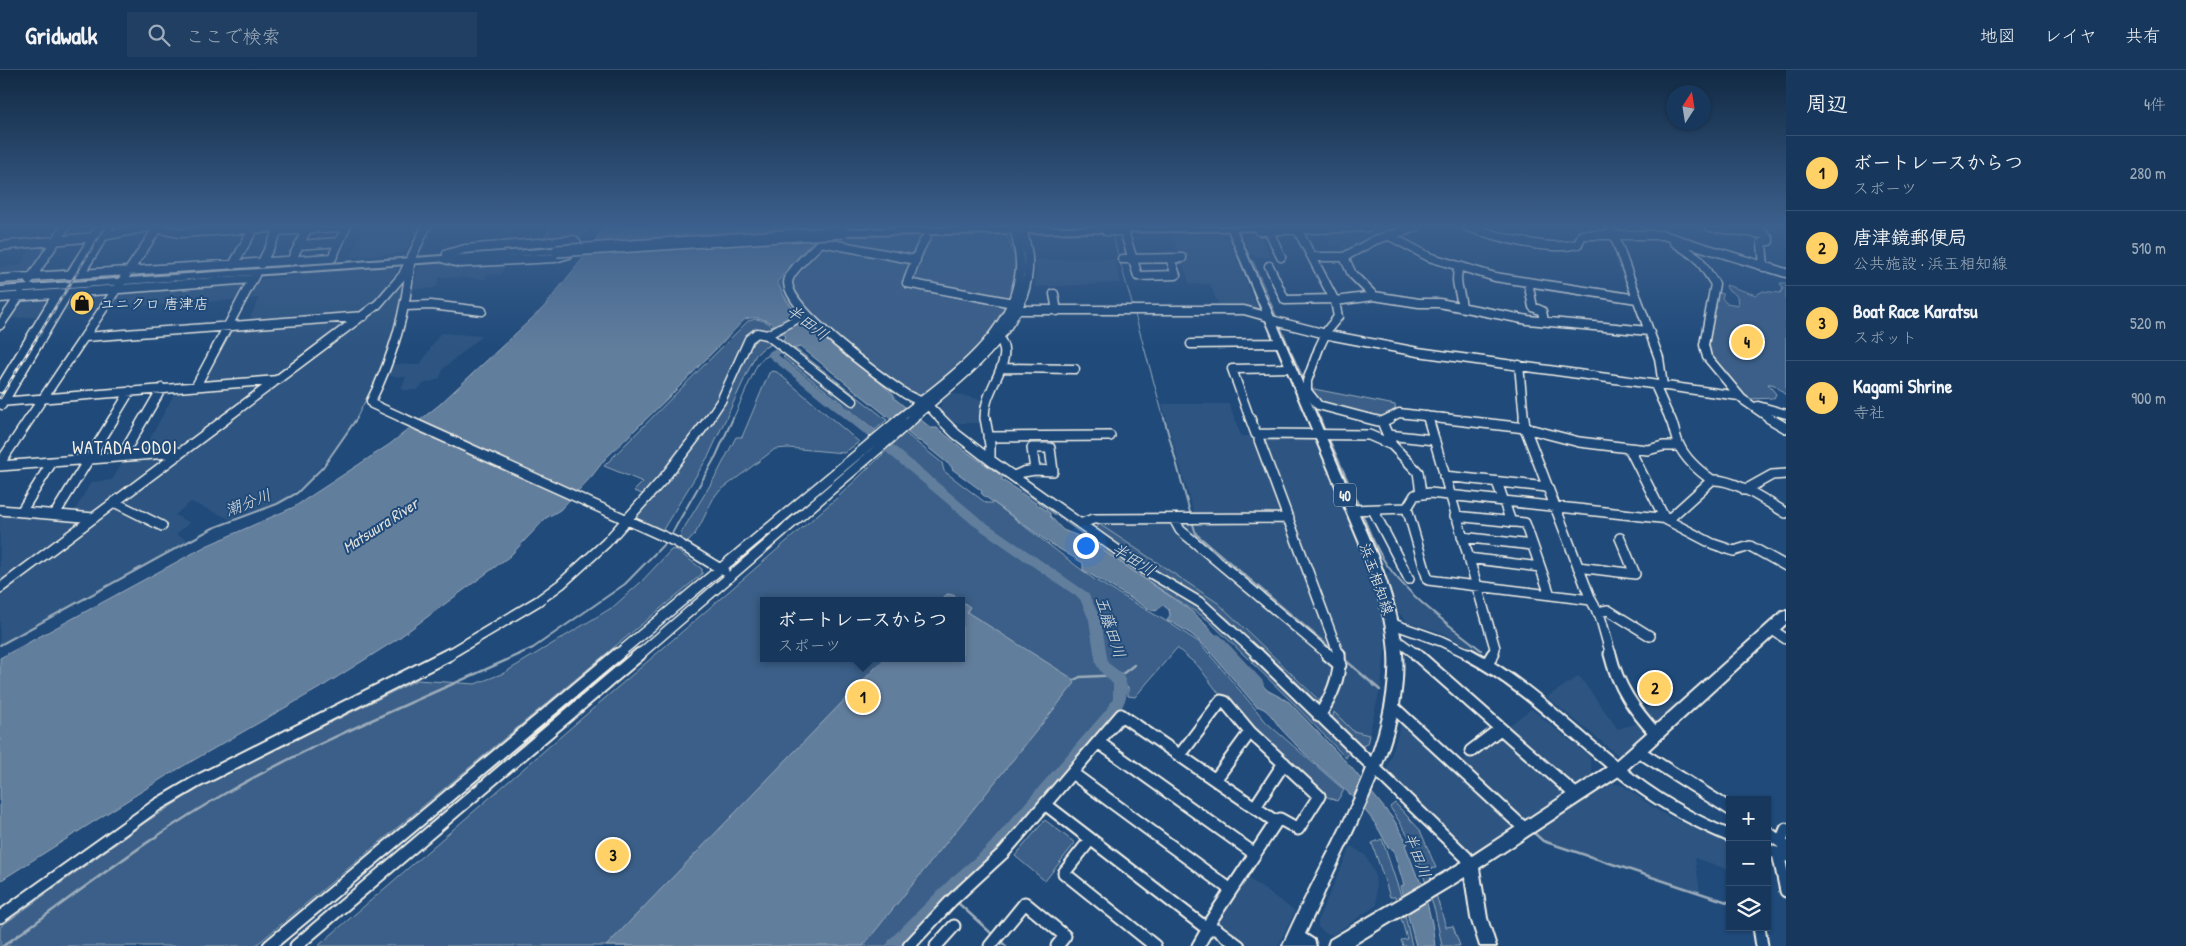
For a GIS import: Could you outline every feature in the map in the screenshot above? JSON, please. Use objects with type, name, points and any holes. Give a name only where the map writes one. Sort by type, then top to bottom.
[{"type":"highway","points":[[0,290],[26,286],[287,268]]},
{"type":"highway","points":[[0,285],[26,286]]},
{"type":"main road","name":"浜玉相知線","points":[[1248,268],[1379,576],[1394,638],[1396,669],[1392,706],[1386,736],[1298,943]]},
{"type":"main road","points":[[1336,946],[1471,865],[1616,769],[1657,735],[1786,616]]},
{"type":"main road","points":[[1471,865],[1479,918],[1488,946]]},
{"type":"street","points":[[0,325],[38,268]]},
{"type":"street","points":[[70,275],[74,268]]},
{"type":"street","points":[[80,274],[84,268]]},
{"type":"street","points":[[0,464],[130,268]]},
{"type":"street","points":[[0,279],[57,294],[68,294],[123,280],[212,268]]},
{"type":"street","points":[[196,386],[257,270],[247,268]]},
{"type":"street","points":[[0,588],[364,316],[391,291],[405,268]]},
{"type":"street","points":[[410,268],[405,306],[388,365],[371,401],[374,406],[660,534],[731,575]]},
{"type":"street","points":[[796,268],[788,282],[794,298],[806,314],[836,341],[905,394],[924,403],[956,434],[990,460],[1147,571],[1200,603],[1216,615],[1372,771],[1466,857],[1471,865]]},
{"type":"street","points":[[913,268],[907,283],[1013,308],[1057,311],[1244,310],[1325,334],[1418,352],[1739,396]]},
{"type":"street","points":[[296,946],[477,794],[731,575],[998,336],[1026,285],[1029,268]]},
{"type":"street","points":[[1135,268],[1138,276],[1176,275],[1173,268]]},
{"type":"street","points":[[1270,268],[1285,300],[1334,300],[1374,296],[1462,307],[1544,321],[1648,331]]},
{"type":"street","points":[[1318,268],[1334,300],[1338,317],[1325,334],[1315,355],[1306,384],[1312,400],[1330,409],[1382,422],[1399,413],[1525,428],[1579,442],[1629,448],[1648,450],[1663,446],[1679,446]]},
{"type":"street","points":[[1347,268],[1374,296]]},
{"type":"street","points":[[1459,268],[1455,280],[1460,292],[1462,307]]},
{"type":"street","points":[[1466,268],[1495,277],[1637,299]]},
{"type":"street","points":[[1626,268],[1659,358],[1659,386],[1679,446],[1697,470],[1712,480]]},
{"type":"street","points":[[1704,268],[1714,284],[1704,352],[1716,372],[1732,385],[1739,396],[1786,428]]},
{"type":"street","points":[[1770,268],[1786,273]]},
{"type":"street","points":[[0,298],[26,286],[70,275],[80,274],[123,280]]},
{"type":"street","points":[[1528,282],[1533,307],[1542,311],[1544,321]]},
{"type":"street","points":[[0,388],[57,294]]},
{"type":"street","points":[[1,404],[68,294]]},
{"type":"street","points":[[1054,294],[1057,311]]},
{"type":"street","points":[[405,306],[431,305],[482,311]]},
{"type":"street","points":[[767,335],[806,314]]},
{"type":"street","points":[[85,337],[364,316]]},
{"type":"street","points":[[3,916],[157,805],[207,777],[435,663],[538,602],[582,566],[626,519],[703,430],[721,401],[751,336],[758,332],[767,335],[853,401]]},
{"type":"street","points":[[990,460],[985,401],[1002,368],[1004,350],[998,336]]},
{"type":"street","points":[[1191,344],[1280,343]]},
{"type":"street","points":[[1519,365],[1522,413],[1525,428],[1590,600],[1597,612],[1618,682],[1636,712],[1657,735]]},
{"type":"street","points":[[1002,368],[1075,369]]},
{"type":"street","points":[[1290,368],[1232,369],[1256,434],[1369,435],[1392,445]]},
{"type":"street","points":[[1,404],[43,398],[278,380]]},
{"type":"street","points":[[122,456],[162,388]]},
{"type":"street","points":[[55,514],[130,391]]},
{"type":"street","points":[[1751,404],[1786,414]]},
{"type":"street","points":[[1427,416],[1495,648],[1494,656],[1487,664]]},
{"type":"street","points":[[1382,422],[1392,445],[1418,472],[1421,493]]},
{"type":"street","points":[[1388,435],[1434,440]]},
{"type":"street","points":[[988,437],[1110,436]]},
{"type":"street","points":[[1259,440],[1339,658],[1326,706],[1319,716]]},
{"type":"street","points":[[269,946],[720,568],[874,446]]},
{"type":"street","points":[[1629,448],[1665,519],[1713,544],[1734,550],[1750,546],[1786,566]]},
{"type":"street","points":[[0,464],[181,452]]},
{"type":"street","points":[[21,512],[52,462]]},
{"type":"street","points":[[1014,476],[1022,471],[1035,471]]},
{"type":"street","points":[[1745,490],[1772,475],[1786,474]]},
{"type":"street","points":[[1444,476],[1548,487]]},
{"type":"street","points":[[1590,600],[1428,580],[1407,508],[1415,495],[1421,493],[1669,519],[1712,480],[1721,479],[1786,513]]},
{"type":"street","points":[[1497,482],[1511,522]]},
{"type":"street","points":[[114,502],[162,526]]},
{"type":"street","points":[[1351,510],[1407,508]]},
{"type":"street","points":[[0,510],[94,518]]},
{"type":"street","points":[[1373,510],[1409,579]]},
{"type":"street","points":[[1456,516],[1525,523],[1550,595]]},
{"type":"street","points":[[1080,524],[1093,519],[1289,518]]},
{"type":"street","points":[[1174,519],[1180,530],[1339,658]]},
{"type":"street","points":[[1462,537],[1532,545]]},
{"type":"street","points":[[1578,567],[1634,574],[1620,538]]},
{"type":"street","points":[[1468,558],[1540,566]]},
{"type":"street","points":[[1597,612],[1608,610],[1650,636]]},
{"type":"street","points":[[1392,624],[1442,641],[1487,664],[1522,690],[1616,769],[1666,805],[1692,820],[1726,834]]},
{"type":"street","points":[[1771,629],[1786,639]]},
{"type":"street","points":[[1394,638],[1408,647],[1576,795]]},
{"type":"street","points":[[1180,755],[1221,701],[1225,702],[1250,732],[1319,796],[1298,829],[1280,819],[1276,822],[1206,928],[1206,932],[1198,946]]},
{"type":"street","points":[[1392,706],[1525,829]]},
{"type":"street","points":[[909,946],[951,901],[1004,852],[1121,715],[1276,822]]},
{"type":"street","points":[[1471,750],[1500,729]]},
{"type":"street","points":[[1215,780],[1250,732]]},
{"type":"street","points":[[1098,742],[1255,854]]},
{"type":"street","points":[[1638,752],[1726,807]]},
{"type":"street","points":[[1254,807],[1284,763]]},
{"type":"street","points":[[1072,772],[1231,890]]},
{"type":"street","points":[[1045,804],[1206,928],[1216,929],[1239,946]]},
{"type":"street","points":[[1786,829],[1780,849],[1786,891]]},
{"type":"street","points":[[1771,837],[1780,849]]},
{"type":"street","points":[[1090,840],[1064,873],[1155,946]]},
{"type":"street","points":[[990,946],[1025,903],[1065,936],[1057,946]]},
{"type":"street","points":[[936,946],[954,926]]},
{"type":"street","points":[[1760,931],[1762,946]]},
{"type":"shaded area","points":[[0,268],[36,268],[35,270],[72,268],[69,274],[0,277]]},
{"type":"shaded area","points":[[365,268],[398,269],[387,289],[354,318],[98,509],[90,513],[74,512],[91,482],[112,480],[125,457],[141,455],[177,389],[199,387],[230,327],[246,326],[259,298],[60,312],[71,295],[249,281],[313,273],[316,271]]},
{"type":"shaded area","points":[[417,268],[504,268],[501,275],[488,274],[485,279],[440,277],[436,288],[413,289]]},
{"type":"shaded area","points":[[789,268],[795,268],[787,277],[800,311],[797,314],[783,294],[777,282]]},
{"type":"shaded area","points":[[799,268],[1017,268],[1016,282],[1011,298],[995,327],[972,352],[917,397],[911,395],[826,330],[792,292],[790,277]]},
{"type":"shaded area","points":[[1036,268],[1117,268],[1121,283],[1035,287]]},
{"type":"shaded area","points":[[1184,268],[1240,268],[1258,309],[1220,309],[1210,284],[1190,284]]},
{"type":"shaded area","points":[[1780,283],[1786,283],[1786,395],[1776,386],[1768,384],[1776,394],[1774,398],[1749,399],[1717,375],[1702,355],[1707,348],[1710,336],[1708,335],[1710,309],[1716,309],[1717,307],[1711,302],[1713,292],[1723,294],[1722,298],[1726,303],[1738,305],[1737,296],[1727,289],[1726,285],[1756,295],[1763,291],[1780,293],[1783,289]]},
{"type":"shaded area","points":[[404,285],[385,359],[357,418],[338,446],[307,482],[284,500],[230,519],[191,502],[175,515],[190,523],[176,534],[188,540],[0,644],[0,591],[398,287]]},
{"type":"shaded area","points":[[55,296],[43,316],[6,319],[21,298]]},
{"type":"shaded area","points":[[756,319],[765,321],[775,328],[771,331],[781,339],[762,349],[755,356],[709,455],[662,531],[636,520],[638,512],[650,497],[634,491],[643,482],[604,466],[748,321]]},
{"type":"shaded area","points":[[440,333],[482,336],[444,368],[439,379],[423,384],[417,390],[401,390],[406,377],[387,376],[392,364],[420,365]]},
{"type":"shaded area","points":[[796,349],[887,420],[875,430],[783,357]]},
{"type":"shaded area","points":[[772,371],[777,372],[859,442],[844,453],[788,448],[775,449],[717,493],[693,537],[688,542],[680,540],[681,533],[718,472],[736,437],[742,437],[769,373]]},
{"type":"shaded area","points":[[1309,388],[1395,405],[1396,413],[1381,420],[1317,402]]},
{"type":"shaded area","points":[[951,393],[983,400],[981,412],[983,423],[952,423],[939,411],[942,401]]},
{"type":"shaded area","points":[[1162,404],[1229,404],[1241,436],[1312,435],[1377,591],[1385,649],[1381,685],[1369,735],[1353,731],[1218,603],[1085,515],[1194,514]]},
{"type":"shaded area","points":[[905,433],[942,463],[944,471],[986,503],[994,503],[1095,580],[1200,643],[1267,723],[1344,790],[1337,801],[1323,795],[1253,730],[1224,696],[1220,695],[1199,667],[1177,648],[1135,697],[1128,696],[1128,687],[1001,834],[886,946],[318,946],[838,497]]},
{"type":"shaded area","points":[[1023,485],[1195,604],[1222,626],[1349,752],[1346,758],[1208,620],[1142,577],[1021,490]]},
{"type":"shaded area","points":[[0,512],[85,519],[0,583]]},
{"type":"shaded area","points":[[1099,524],[1218,603],[1320,701],[1315,703],[1228,619],[1205,601],[1153,569],[1096,529]]},
{"type":"shaded area","points":[[675,549],[702,569],[702,574],[255,946],[0,946],[0,927],[146,822],[204,785],[417,680],[475,684],[504,673],[613,607],[641,582],[671,550]]},
{"type":"shaded area","points":[[1391,572],[1411,593],[1484,652],[1481,654],[1443,633],[1408,622],[1399,613],[1386,573]]},
{"type":"shaded area","points":[[1579,676],[1618,729],[1645,721],[1639,714],[1654,703],[1640,693],[1644,684],[1680,706],[1623,756],[1619,756],[1547,697]]},
{"type":"shaded area","points":[[1531,709],[1589,756],[1593,776],[1473,855],[1386,773],[1405,710],[1461,762]]},
{"type":"shaded area","points":[[1334,712],[1353,731],[1369,735],[1367,744],[1360,747],[1332,719]]},
{"type":"shaded area","points":[[1609,783],[1622,785],[1663,814],[1726,841],[1726,869],[1695,858],[1700,892],[1545,841],[1534,830]]},
{"type":"shaded area","points":[[1395,803],[1420,830],[1436,868],[1428,869],[1446,927],[1453,926],[1460,946],[1442,946],[1435,911],[1413,843],[1390,807]]},
{"type":"shaded area","points":[[1045,820],[1075,843],[1045,881],[1015,856]]},
{"type":"shaded area","points":[[1382,839],[1400,893],[1412,946],[1403,946],[1401,940],[1407,939],[1395,897],[1390,897],[1372,843]]},
{"type":"shaded area","points":[[1351,846],[1365,855],[1375,874],[1377,905],[1333,935],[1325,933],[1318,927],[1318,919]]},
{"type":"shaded area","points":[[1245,876],[1295,911],[1278,946],[1243,946],[1214,924]]},
{"type":"water","name":"Matsuura River","points":[[575,268],[789,268],[777,282],[786,300],[802,321],[869,373],[894,395],[894,398],[931,428],[937,428],[964,450],[1002,476],[1002,480],[1050,513],[1050,516],[1063,530],[1086,539],[1190,610],[1217,637],[1232,662],[1259,681],[1267,690],[1289,702],[1351,767],[1394,820],[1408,844],[1405,845],[1417,876],[1422,883],[1432,923],[1435,946],[1416,946],[1400,886],[1404,885],[1393,849],[1388,848],[1380,831],[1370,817],[1347,792],[1296,745],[1269,713],[1256,706],[1206,647],[1191,634],[1167,621],[1170,615],[1169,610],[1163,605],[1156,611],[1149,609],[1083,570],[1083,563],[1051,544],[983,495],[982,491],[801,347],[790,349],[781,341],[786,336],[780,332],[780,329],[760,318],[745,319],[605,459],[560,510],[546,518],[510,556],[396,640],[323,686],[166,776],[0,881],[0,658],[206,546],[294,507],[390,444],[439,405],[543,308]]},
{"type":"water","points":[[947,594],[951,594],[957,597],[944,597]]},
{"type":"water","points":[[965,603],[970,607],[967,612],[1070,677],[1075,683],[863,946],[606,946],[881,662],[965,662]]},
{"type":"waterway","points":[[1122,268],[1133,307]]},
{"type":"waterway","points":[[1256,268],[1277,317]]},
{"type":"waterway","points":[[1134,311],[1164,419]]},
{"type":"waterway","points":[[1280,325],[1290,348]]},
{"type":"waterway","name":"五藤田川","points":[[792,343],[772,355],[871,433],[977,522],[1084,596],[1089,603],[1095,620],[1102,664],[1117,678],[1121,688],[1117,704],[1110,714],[991,853],[957,882],[895,946]]},
{"type":"waterway","points":[[1291,351],[1303,377]]},
{"type":"waterway","points":[[733,419],[757,365],[762,359],[773,353]]},
{"type":"waterway","name":"潮分川","points":[[356,419],[380,372]]},
{"type":"waterway","points":[[1316,408],[1320,419]]},
{"type":"waterway","name":"潮分川","points":[[0,645],[213,528],[277,504],[297,493],[323,467],[357,418]]},
{"type":"waterway","points":[[671,535],[716,456],[733,418]]},
{"type":"waterway","points":[[1164,418],[1191,516]]},
{"type":"waterway","points":[[1320,418],[1325,431]]},
{"type":"waterway","points":[[1328,437],[1359,506]]},
{"type":"waterway","points":[[1362,513],[1379,553],[1407,589],[1481,650]]},
{"type":"waterway","points":[[1192,521],[1196,534],[1333,650]]},
{"type":"waterway","points":[[517,655],[533,648],[625,584],[667,541]]},
{"type":"waterway","name":"半田川","points":[[1216,639],[1257,684]]},
{"type":"waterway","points":[[3,946],[143,845],[231,790],[302,753],[374,719],[520,654]]},
{"type":"waterway","points":[[1344,659],[1380,690]]},
{"type":"waterway","points":[[1074,680],[1080,677],[1121,675],[1134,665]]},
{"type":"waterway","points":[[1533,832],[1543,841],[1726,902]]},
{"type":"waterway","points":[[957,902],[992,934]]},
{"type":"waterway","points":[[1001,942],[1006,946]]},
{"type":"railway","points":[[0,398],[80,268]]},
{"type":"place","name":"ユニクロ 唐津店","points":[[82,303]]},
{"type":"place","name":"Kagami Shrine","points":[[1747,342]]},
{"type":"place","name":"唐津鏡郵便局","points":[[1655,688]]},
{"type":"place","name":"ボートレースからつ","points":[[863,697]]},
{"type":"place","name":"Boat Race Karatsu","points":[[613,855]]},
{"type":"district","name":"WATADA-ODOI","points":[[125,447]]}]
